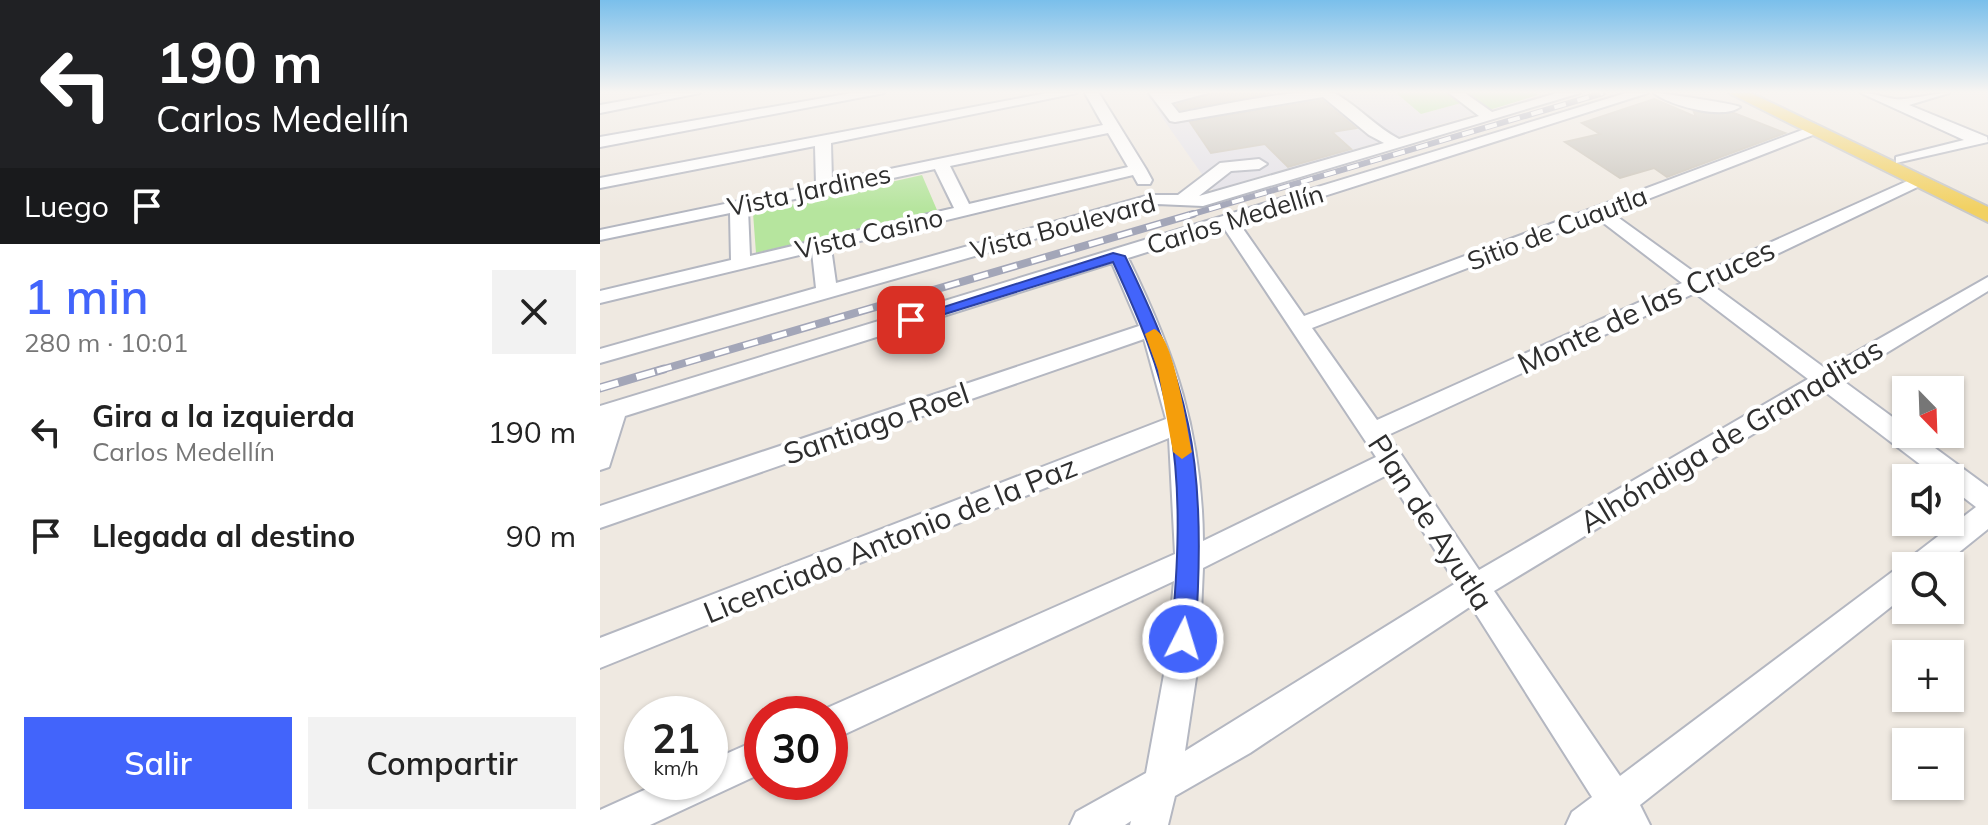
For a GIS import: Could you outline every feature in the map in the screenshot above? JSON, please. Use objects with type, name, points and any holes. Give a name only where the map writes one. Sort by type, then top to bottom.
[{"type":"main road","points":[[1816,132],[1988,215]]},
{"type":"main road","points":[[1837,132],[1988,200]]},
{"type":"street","points":[[600,142],[694,132]]},
{"type":"street","points":[[600,183],[755,132]]},
{"type":"street","points":[[806,132],[823,141],[872,132]]},
{"type":"street","name":"Vista Jardines","points":[[600,235],[1091,132]]},
{"type":"street","points":[[1116,132],[1156,199]]},
{"type":"street","points":[[1373,132],[1398,144]]},
{"type":"street","name":"Vista Boulevard","points":[[600,356],[1156,199],[1197,202],[1443,132]]},
{"type":"street","name":"Carlos Medellín","points":[[608,413],[1518,132]]},
{"type":"street","name":"Sitio de Cuautla","points":[[1300,325],[1809,132]]},
{"type":"street","points":[[1962,132],[1984,140]]},
{"type":"street","points":[[1902,160],[1984,140]]},
{"type":"street","points":[[823,141],[824,187]]},
{"type":"street","points":[[940,162],[964,211]]},
{"type":"street","points":[[1181,201],[1212,180],[1226,166],[1259,164]]},
{"type":"street","name":"Vista Casino","points":[[600,297],[1138,169]]},
{"type":"street","name":"Monte de las Cruces","points":[[1373,432],[1697,285],[1789,239],[1920,182]]},
{"type":"street","points":[[739,205],[741,264]]},
{"type":"street","points":[[1600,212],[1988,501]]},
{"type":"street","name":"Plan de Ayutla","points":[[1229,222],[1373,432],[1623,818]]},
{"type":"street","points":[[821,245],[827,293]]},
{"type":"street","points":[[1118,256],[1152,329],[1179,424],[1189,561],[1181,665],[1162,785],[1149,825]]},
{"type":"street","name":"Alhóndiga de Granaditas","points":[[1089,825],[1238,741],[1474,588],[1988,283]]},
{"type":"street","name":"Santiago Roel","points":[[600,517],[1152,329]]},
{"type":"street","points":[[600,460],[608,413]]},
{"type":"street","name":"Licenciado Antonio de la Paz","points":[[600,653],[1179,424]]},
{"type":"street","points":[[848,716],[1189,561],[1392,461]]},
{"type":"street","points":[[1939,552],[1988,513]]},
{"type":"street","points":[[1585,825],[1623,818],[1892,590]]},
{"type":"street","points":[[609,825],[664,800]]},
{"type":"shaded area","points":[[1172,132],[1415,132],[1213,190]]},
{"type":"green space","points":[[922,175],[937,210],[933,212],[756,253],[753,213]]},
{"type":"building","points":[[1196,132],[1335,132],[1332,132],[1351,149],[1288,167],[1265,144],[1211,153]]},
{"type":"building","points":[[1596,132],[1785,133],[1667,177],[1654,168],[1620,178],[1565,142],[1600,134]]},
{"type":"railway","points":[[1186,216],[1472,132]]},
{"type":"railway","points":[[657,371],[1193,214]]},
{"type":"railway","points":[[600,388],[664,369]]},
{"type":"slow traffic","points":[[1154,334],[1179,424],[1182,452]]},
{"type":"route","points":[[911,320],[1118,256],[1152,329],[1179,424],[1189,561],[1183,639]]}]
